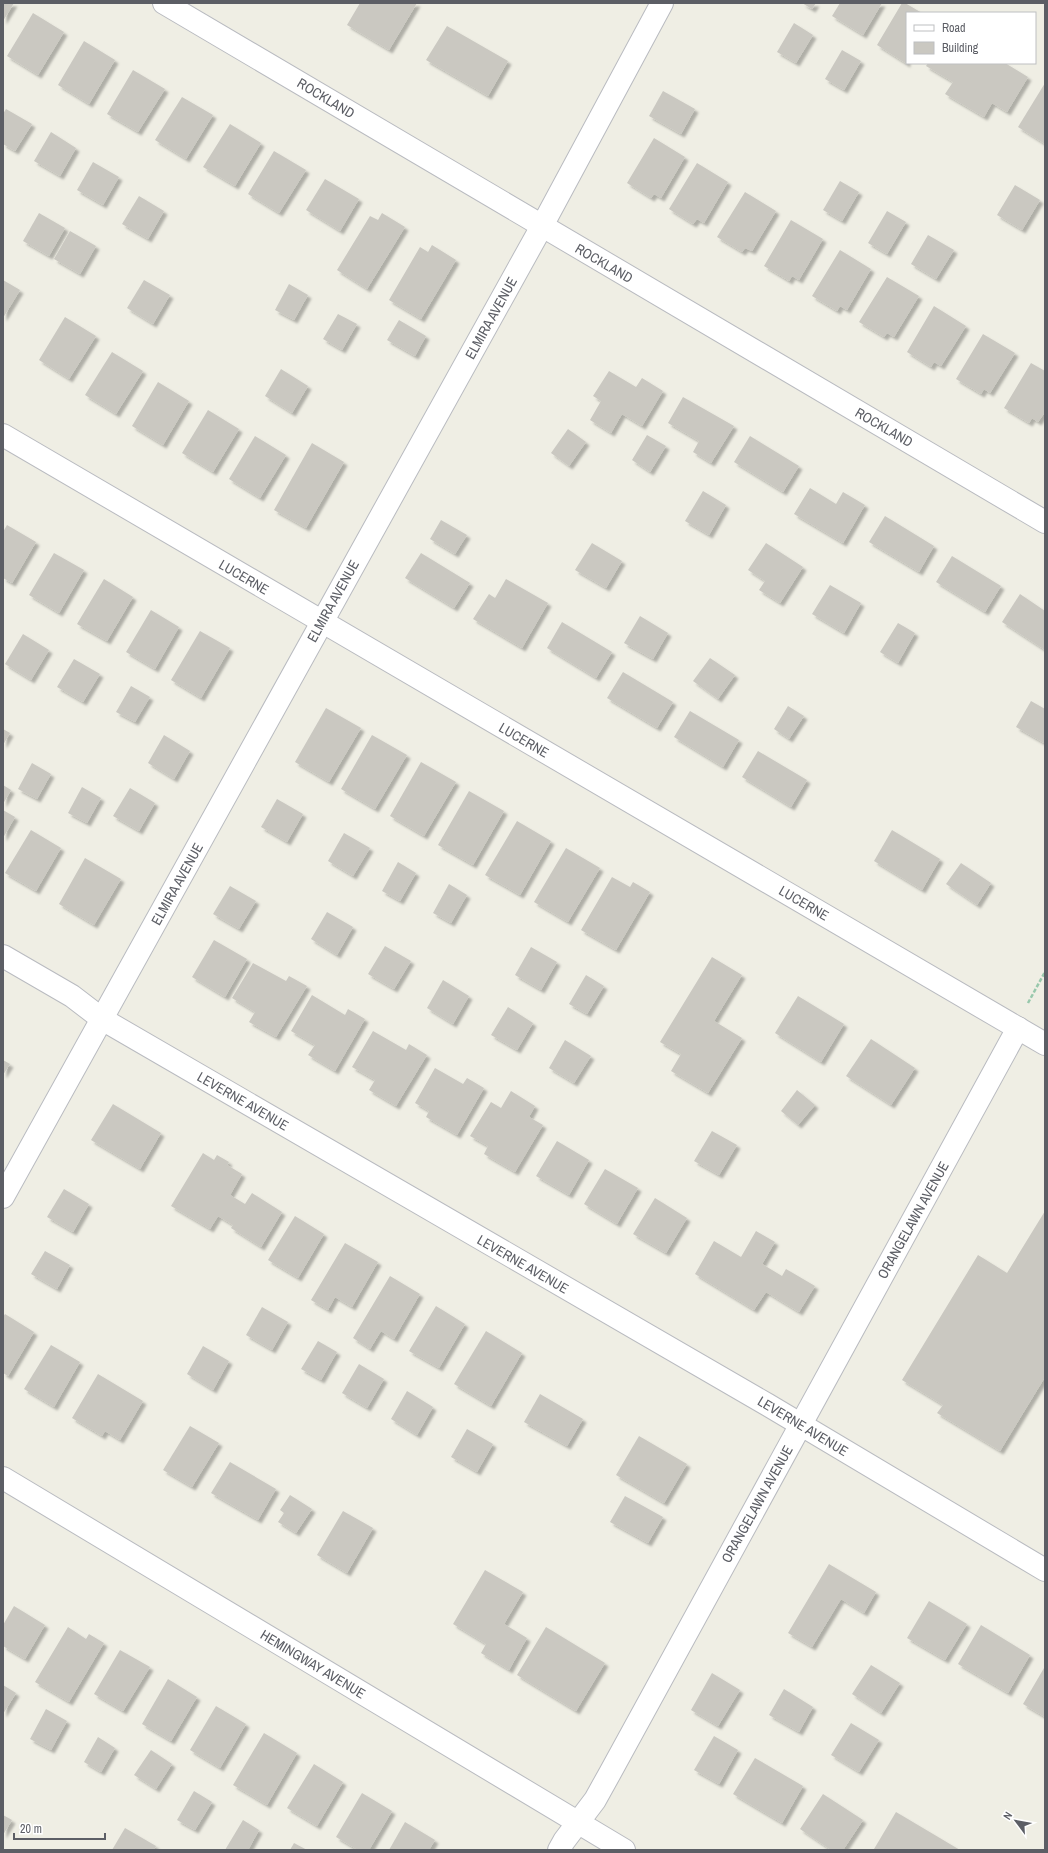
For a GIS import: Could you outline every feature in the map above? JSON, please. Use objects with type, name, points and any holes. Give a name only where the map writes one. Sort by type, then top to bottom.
[{"type":"street","name":"ROCKLAND","points":[[164,3],[1045,522]]},
{"type":"street","name":"ELMIRA AVENUE","points":[[3,1197],[542,226],[662,3]]},
{"type":"street","name":"LUCERNE","points":[[3,435],[1045,1044]]},
{"type":"street","name":"LEVERNE AVENUE","points":[[3,956],[72,996],[102,1020],[801,1425],[1045,1570]]},
{"type":"street","name":"ORANGELAWN AVENUE","points":[[559,1850],[595,1800],[1018,1028]]},
{"type":"street","name":"HEMINGWAY AVENUE","points":[[3,1478],[624,1850]]},
{"type":"path","points":[[1018,1028],[1032,994],[1045,972]]},
{"type":"building","points":[[3,3],[14,3],[3,21]]},
{"type":"building","points":[[360,3],[417,3],[389,50],[347,25]]},
{"type":"building","points":[[802,3],[816,3],[812,9]]},
{"type":"building","points":[[840,3],[882,3],[863,35],[832,16]]},
{"type":"building","points":[[902,3],[905,3],[920,12],[906,12],[906,63],[877,45]]},
{"type":"building","points":[[33,13],[64,32],[38,75],[7,56]]},
{"type":"building","points":[[794,23],[813,35],[796,63],[777,52]]},
{"type":"building","points":[[447,26],[508,61],[488,96],[426,60]]},
{"type":"building","points":[[84,41],[115,60],[89,104],[58,85]]},
{"type":"building","points":[[842,50],[861,61],[844,90],[825,79]]},
{"type":"building","points":[[927,64],[1007,64],[1028,77],[1007,112],[992,103],[984,117],[945,94],[953,82],[926,66]]},
{"type":"building","points":[[133,70],[165,89],[138,132],[107,114]]},
{"type":"building","points":[[1045,83],[1045,144],[1018,127]]},
{"type":"building","points":[[663,91],[695,109],[681,134],[649,116]]},
{"type":"building","points":[[182,97],[213,115],[186,159],[155,140]]},
{"type":"building","points":[[6,109],[32,124],[15,151],[3,144],[3,114]]},
{"type":"building","points":[[230,124],[261,143],[235,186],[203,167]]},
{"type":"building","points":[[51,132],[76,148],[60,176],[34,161]]},
{"type":"building","points":[[654,138],[685,157],[661,198],[654,194],[651,198],[627,183]]},
{"type":"building","points":[[274,151],[306,170],[279,213],[248,194]]},
{"type":"building","points":[[93,162],[119,177],[103,205],[77,190]]},
{"type":"building","points":[[697,163],[728,182],[704,223],[697,219],[693,224],[669,209]]},
{"type":"building","points":[[325,179],[359,199],[340,231],[306,210]]},
{"type":"building","points":[[840,181],[859,192],[842,221],[823,210]]},
{"type":"building","points":[[1015,185],[1040,200],[1022,230],[997,215]]},
{"type":"building","points":[[745,192],[776,211],[752,251],[745,248],[742,252],[717,237]]},
{"type":"building","points":[[139,196],[164,211],[148,239],[122,224]]},
{"type":"building","points":[[887,211],[906,222],[887,254],[868,243]]},
{"type":"building","points":[[39,213],[65,228],[49,256],[23,241]]},
{"type":"building","points":[[382,213],[405,227],[367,289],[337,270],[370,216],[378,220]]},
{"type":"building","points":[[791,220],[823,239],[799,280],[792,276],[789,281],[764,266]]},
{"type":"building","points":[[70,231],[96,246],[80,274],[54,259]]},
{"type":"building","points":[[928,235],[954,250],[936,279],[911,264]]},
{"type":"building","points":[[432,245],[456,260],[421,319],[389,300],[420,247],[428,252]]},
{"type":"building","points":[[840,250],[871,269],[847,310],[840,306],[837,311],[812,296]]},
{"type":"building","points":[[887,277],[919,296],[894,337],[887,333],[884,337],[859,322]]},
{"type":"building","points":[[3,280],[20,290],[3,318]]},
{"type":"building","points":[[144,280],[170,295],[153,324],[127,308]]},
{"type":"building","points":[[289,284],[308,295],[294,320],[275,310]]},
{"type":"building","points":[[934,306],[966,326],[941,366],[934,362],[931,367],[907,352]]},
{"type":"building","points":[[338,314],[357,324],[342,350],[323,339]]},
{"type":"building","points":[[65,317],[96,336],[69,379],[39,360]]},
{"type":"building","points":[[399,320],[426,336],[415,356],[387,340]]},
{"type":"building","points":[[983,334],[1015,353],[990,393],[984,389],[981,394],[956,379]]},
{"type":"building","points":[[112,352],[143,371],[116,414],[85,395]]},
{"type":"building","points":[[1031,363],[1045,371],[1045,412],[1038,422],[1032,418],[1029,423],[1004,408]]},
{"type":"building","points":[[281,369],[308,386],[292,413],[265,396]]},
{"type":"building","points":[[609,371],[636,387],[642,378],[663,391],[642,426],[622,414],[611,433],[590,420],[601,401],[593,396]]},
{"type":"building","points":[[158,382],[189,401],[163,445],[132,426]]},
{"type":"building","points":[[683,397],[734,426],[711,463],[693,452],[699,441],[668,423]]},
{"type":"building","points":[[208,410],[239,429],[213,472],[182,453]]},
{"type":"building","points":[[568,429],[586,442],[569,466],[551,453]]},
{"type":"building","points":[[647,435],[666,446],[650,472],[632,460]]},
{"type":"building","points":[[255,436],[286,455],[260,498],[229,479]]},
{"type":"building","points":[[750,436],[799,466],[783,492],[734,462]]},
{"type":"building","points":[[312,443],[344,462],[306,528],[274,510]]},
{"type":"building","points":[[810,488],[836,504],[843,492],[865,505],[843,543],[794,514]]},
{"type":"building","points":[[703,491],[726,505],[709,535],[685,521]]},
{"type":"building","points":[[885,516],[934,546],[919,572],[869,542]]},
{"type":"building","points":[[441,520],[467,535],[455,554],[430,539]]},
{"type":"building","points":[[7,525],[36,542],[12,583],[3,578],[3,532]]},
{"type":"building","points":[[592,543],[622,561],[606,588],[575,570]]},
{"type":"building","points":[[766,543],[803,567],[780,603],[759,590],[765,581],[748,570]]},
{"type":"building","points":[[54,553],[84,570],[59,613],[29,595]]},
{"type":"building","points":[[421,553],[470,583],[454,608],[405,578]]},
{"type":"building","points":[[952,556],[1001,586],[985,612],[936,582]]},
{"type":"building","points":[[104,579],[133,597],[107,641],[77,624]]},
{"type":"building","points":[[506,579],[548,603],[522,648],[473,619],[489,594],[495,598]]},
{"type":"building","points":[[830,585],[861,603],[844,633],[812,614]]},
{"type":"building","points":[[1020,594],[1045,611],[1045,650],[1002,622]]},
{"type":"building","points":[[151,610],[179,627],[155,669],[126,652]]},
{"type":"building","points":[[640,616],[668,633],[653,659],[624,643]]},
{"type":"building","points":[[562,622],[612,652],[596,678],[547,648]]},
{"type":"building","points":[[898,623],[915,633],[898,663],[880,652]]},
{"type":"building","points":[[200,631],[230,648],[201,698],[171,680]]},
{"type":"building","points":[[23,634],[49,650],[31,680],[5,664]]},
{"type":"building","points":[[710,658],[735,675],[718,699],[693,681]]},
{"type":"building","points":[[74,659],[100,674],[83,702],[57,687]]},
{"type":"building","points":[[623,672],[673,702],[657,728],[607,698]]},
{"type":"building","points":[[131,686],[150,697],[135,722],[116,712]]},
{"type":"building","points":[[1031,701],[1045,709],[1044,743],[1016,727]]},
{"type":"building","points":[[788,706],[804,716],[789,739],[774,729]]},
{"type":"building","points":[[326,708],[361,728],[329,782],[295,762]]},
{"type":"building","points":[[690,711],[739,740],[723,767],[674,737]]},
{"type":"building","points":[[3,729],[10,733],[3,745]]},
{"type":"building","points":[[164,735],[190,751],[174,779],[148,763]]},
{"type":"building","points":[[372,735],[407,755],[375,809],[341,789]]},
{"type":"building","points":[[758,751],[807,780],[791,807],[742,777]]},
{"type":"building","points":[[421,762],[456,782],[424,836],[390,816]]},
{"type":"building","points":[[32,763],[51,774],[37,799],[18,789]]},
{"type":"building","points":[[3,785],[11,790],[3,804]]},
{"type":"building","points":[[82,787],[101,798],[87,823],[68,813]]},
{"type":"building","points":[[130,788],[155,803],[139,831],[113,816]]},
{"type":"building","points":[[469,791],[504,811],[473,865],[438,845]]},
{"type":"building","points":[[277,799],[303,814],[287,842],[261,827]]},
{"type":"building","points":[[3,810],[15,817],[3,838]]},
{"type":"building","points":[[517,821],[551,841],[520,895],[485,875]]},
{"type":"building","points":[[31,830],[61,848],[36,891],[5,873]]},
{"type":"building","points":[[892,830],[940,859],[922,890],[874,861]]},
{"type":"building","points":[[344,833],[370,848],[353,876],[328,861]]},
{"type":"building","points":[[566,848],[600,868],[568,922],[534,902]]},
{"type":"building","points":[[85,858],[121,879],[94,925],[59,904]]},
{"type":"building","points":[[398,862],[416,873],[400,901],[382,891]]},
{"type":"building","points":[[961,863],[991,883],[977,905],[946,884]]},
{"type":"building","points":[[612,877],[630,887],[633,882],[650,892],[616,950],[581,930]]},
{"type":"building","points":[[449,884],[467,895],[451,923],[433,913]]},
{"type":"building","points":[[230,886],[256,901],[239,929],[213,914]]},
{"type":"building","points":[[327,912],[353,927],[337,955],[311,939]]},
{"type":"building","points":[[214,940],[247,959],[225,997],[192,977]]},
{"type":"building","points":[[385,946],[411,961],[394,989],[368,974]]},
{"type":"building","points":[[531,947],[557,962],[541,990],[515,975]]},
{"type":"building","points":[[712,957],[742,975],[714,1021],[742,1038],[708,1093],[671,1071],[681,1054],[660,1042]]},
{"type":"building","points":[[253,963],[286,981],[289,976],[307,986],[276,1037],[249,1022],[255,1012],[232,998]]},
{"type":"building","points":[[586,975],[604,986],[587,1014],[569,1004]]},
{"type":"building","points":[[443,980],[469,996],[453,1024],[427,1008]]},
{"type":"building","points":[[312,995],[345,1015],[348,1009],[365,1019],[335,1071],[308,1055],[315,1045],[291,1031]]},
{"type":"building","points":[[798,996],[844,1024],[821,1062],[775,1033]]},
{"type":"building","points":[[508,1007],[533,1023],[517,1050],[491,1035]]},
{"type":"building","points":[[373,1031],[406,1050],[409,1044],[427,1055],[396,1106],[369,1090],[375,1080],[352,1067]]},
{"type":"building","points":[[871,1039],[915,1068],[891,1105],[846,1076]]},
{"type":"building","points":[[565,1040],[591,1056],[574,1083],[549,1068]]},
{"type":"building","points":[[3,1060],[10,1064],[3,1075]]},
{"type":"building","points":[[435,1068],[463,1084],[467,1078],[484,1088],[457,1135],[426,1117],[429,1111],[415,1103]]},
{"type":"building","points":[[797,1090],[815,1105],[798,1125],[781,1111]]},
{"type":"building","points":[[511,1091],[535,1106],[529,1117],[543,1125],[515,1172],[484,1154],[488,1146],[470,1136],[491,1102],[501,1108]]},
{"type":"building","points":[[113,1104],[161,1133],[140,1169],[91,1140]]},
{"type":"building","points":[[712,1131],[737,1145],[719,1175],[694,1161]]},
{"type":"building","points":[[557,1141],[589,1160],[569,1195],[536,1176]]},
{"type":"building","points":[[203,1153],[214,1160],[217,1155],[229,1162],[227,1165],[242,1174],[230,1195],[245,1204],[252,1193],[282,1212],[261,1247],[231,1228],[233,1225],[218,1216],[210,1229],[171,1206]]},
{"type":"building","points":[[605,1169],[638,1188],[617,1224],[584,1204]]},
{"type":"building","points":[[64,1189],[89,1204],[73,1232],[47,1217]]},
{"type":"building","points":[[655,1198],[687,1218],[666,1253],[633,1234]]},
{"type":"building","points":[[1045,1211],[1045,1377],[1000,1451],[937,1413],[943,1405],[902,1380],[978,1255],[1007,1273]]},
{"type":"building","points":[[295,1216],[324,1234],[298,1278],[268,1260]]},
{"type":"building","points":[[756,1231],[775,1242],[762,1264],[782,1276],[786,1269],[815,1286],[799,1312],[766,1292],[754,1310],[695,1274],[714,1241],[741,1257]]},
{"type":"building","points":[[345,1243],[378,1262],[352,1307],[335,1297],[328,1310],[311,1300]]},
{"type":"building","points":[[45,1251],[70,1265],[57,1289],[31,1274]]},
{"type":"building","points":[[390,1276],[420,1294],[394,1339],[381,1331],[370,1349],[353,1338]]},
{"type":"building","points":[[436,1306],[465,1324],[439,1368],[409,1351]]},
{"type":"building","points":[[262,1307],[288,1322],[272,1350],[246,1335]]},
{"type":"building","points":[[5,1314],[34,1332],[8,1376],[3,1373],[3,1317]]},
{"type":"building","points":[[486,1331],[522,1353],[491,1406],[454,1384]]},
{"type":"building","points":[[318,1341],[337,1352],[321,1380],[301,1369]]},
{"type":"building","points":[[51,1345],[80,1362],[54,1407],[24,1389]]},
{"type":"building","points":[[203,1346],[229,1361],[213,1390],[187,1374]]},
{"type":"building","points":[[359,1364],[384,1379],[367,1408],[342,1393]]},
{"type":"building","points":[[98,1374],[143,1401],[120,1440],[105,1431],[102,1436],[72,1418]]},
{"type":"building","points":[[407,1391],[433,1407],[417,1435],[391,1419]]},
{"type":"building","points":[[540,1394],[583,1419],[567,1446],[524,1422]]},
{"type":"building","points":[[190,1426],[219,1443],[192,1487],[163,1470]]},
{"type":"building","points":[[467,1429],[493,1444],[477,1472],[451,1457]]},
{"type":"building","points":[[639,1436],[687,1464],[664,1503],[616,1475]]},
{"type":"building","points":[[230,1462],[276,1489],[258,1520],[211,1493]]},
{"type":"building","points":[[290,1495],[312,1509],[296,1533],[278,1522],[284,1513],[280,1510]]},
{"type":"building","points":[[625,1496],[663,1517],[648,1543],[610,1522]]},
{"type":"building","points":[[343,1511],[373,1528],[347,1573],[317,1555]]},
{"type":"building","points":[[829,1564],[876,1592],[864,1613],[841,1599],[812,1647],[788,1633]]},
{"type":"building","points":[[485,1570],[523,1592],[504,1624],[527,1638],[509,1670],[481,1653],[486,1644],[453,1624]]},
{"type":"building","points":[[929,1601],[967,1624],[945,1660],[907,1638]]},
{"type":"building","points":[[14,1606],[45,1625],[25,1659],[3,1646],[3,1625]]},
{"type":"building","points":[[981,1625],[1030,1655],[1008,1693],[958,1664]]},
{"type":"building","points":[[68,1627],[86,1639],[89,1634],[104,1643],[69,1702],[35,1682]]},
{"type":"building","points":[[546,1627],[605,1663],[576,1711],[517,1675]]},
{"type":"building","points":[[120,1650],[150,1667],[123,1711],[94,1694]]},
{"type":"building","points":[[871,1665],[900,1683],[881,1713],[852,1694]]},
{"type":"building","points":[[1044,1668],[1045,1669],[1045,1717],[1023,1704]]},
{"type":"building","points":[[712,1673],[740,1690],[718,1726],[691,1710]]},
{"type":"building","points":[[168,1679],[197,1697],[171,1741],[142,1724]]},
{"type":"building","points":[[3,1685],[16,1693],[3,1714]]},
{"type":"building","points":[[784,1689],[813,1707],[799,1732],[769,1715]]},
{"type":"building","points":[[216,1706],[246,1724],[220,1768],[190,1750]]},
{"type":"building","points":[[46,1709],[67,1721],[51,1750],[30,1739]]},
{"type":"building","points":[[851,1723],[879,1740],[859,1772],[831,1755]]},
{"type":"building","points":[[264,1733],[297,1753],[267,1805],[233,1785]]},
{"type":"building","points":[[714,1736],[738,1750],[719,1784],[694,1770]]},
{"type":"building","points":[[98,1737],[115,1748],[101,1772],[84,1762]]},
{"type":"building","points":[[151,1750],[172,1764],[156,1789],[134,1775]]},
{"type":"building","points":[[755,1758],[803,1786],[782,1823],[733,1794]]},
{"type":"building","points":[[314,1764],[343,1782],[317,1826],[287,1808]]},
{"type":"building","points":[[194,1791],[212,1802],[195,1830],[177,1820]]},
{"type":"building","points":[[362,1793],[392,1811],[369,1850],[358,1850],[336,1837]]},
{"type":"building","points":[[823,1794],[863,1820],[843,1850],[831,1850],[800,1829]]},
{"type":"building","points":[[896,1812],[960,1850],[874,1849]]},
{"type":"building","points":[[3,1815],[12,1820],[3,1835]]},
{"type":"building","points":[[243,1820],[259,1830],[248,1850],[225,1850]]},
{"type":"building","points":[[405,1822],[435,1840],[429,1850],[389,1850]]},
{"type":"building","points":[[125,1828],[156,1846],[154,1850],[112,1850]]},
{"type":"building","points":[[294,1843],[307,1850],[290,1850]]}]
